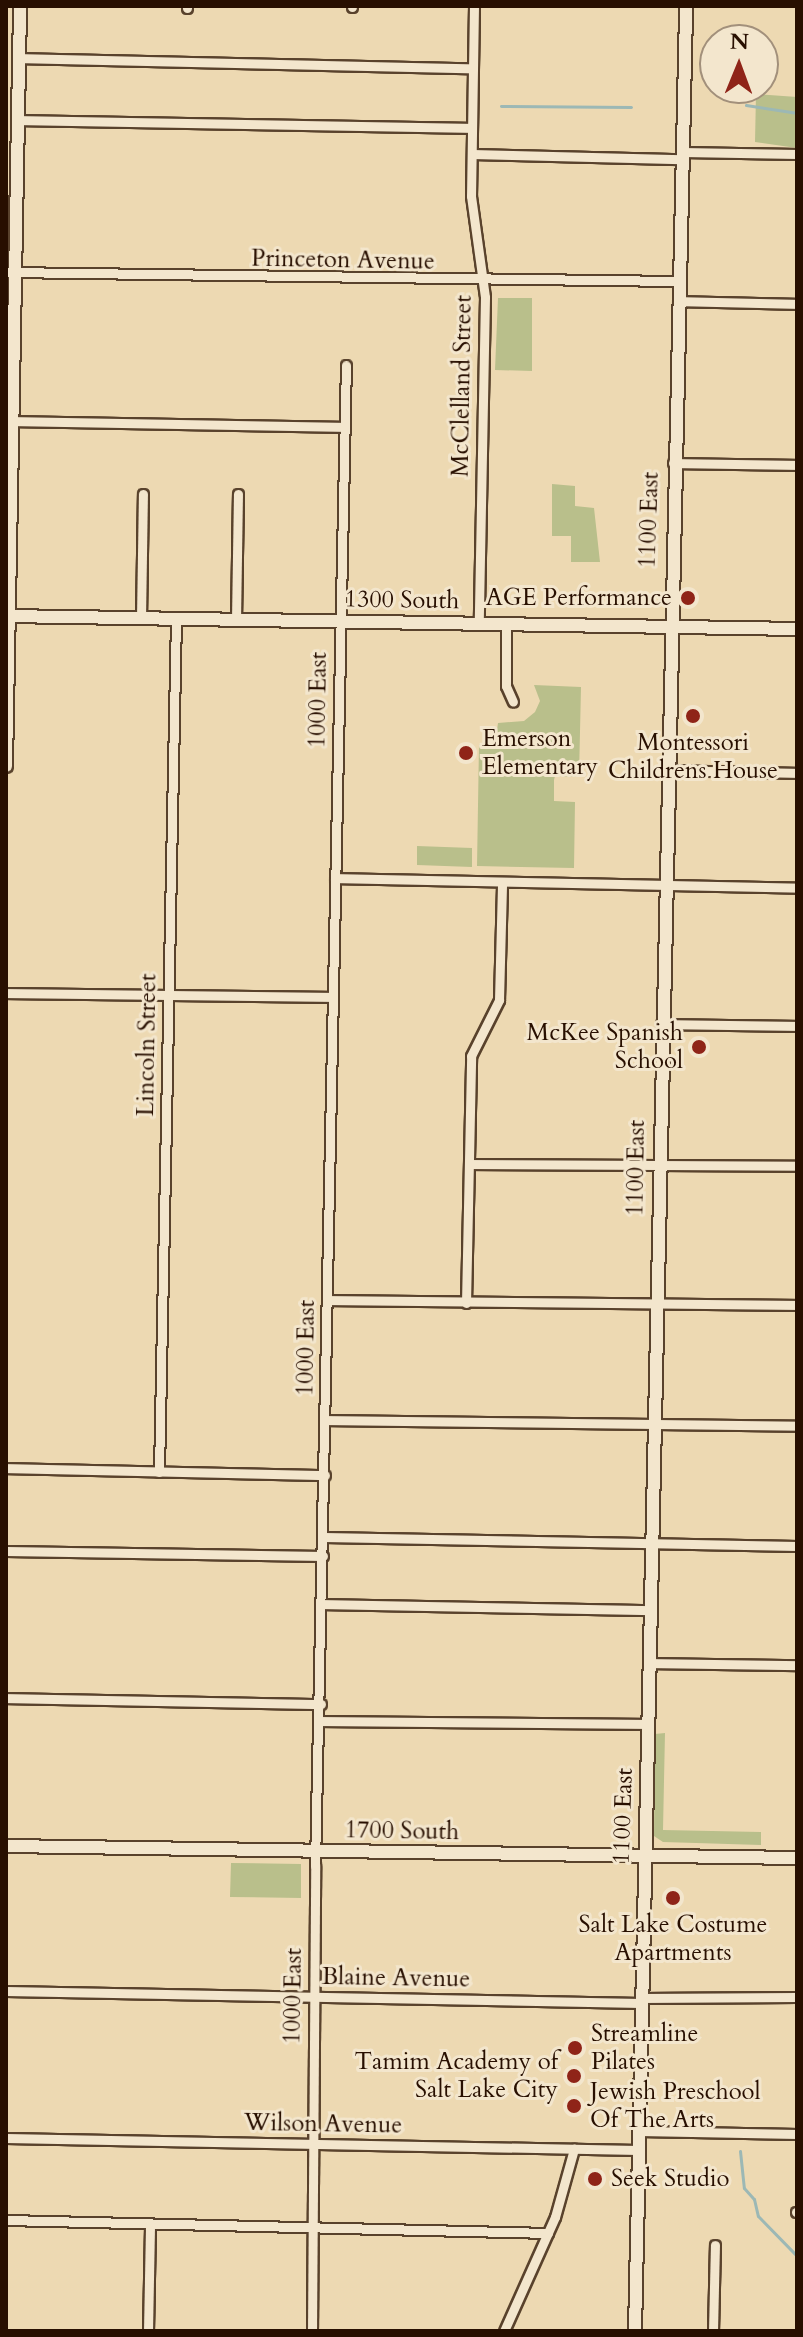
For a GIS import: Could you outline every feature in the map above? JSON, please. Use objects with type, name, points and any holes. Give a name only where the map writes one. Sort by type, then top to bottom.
[{"type":"street","name":"McClelland Street","points":[[474,6],[471,196],[483,281],[479,624]]},
{"type":"street","name":"1100 East","points":[[635,2331],[669,627],[686,6]]},
{"type":"street","points":[[6,766],[12,421],[10,273],[19,58],[15,9]]},
{"type":"street","points":[[19,58],[473,68]]},
{"type":"street","points":[[18,120],[472,128]]},
{"type":"street","points":[[472,154],[797,154]]},
{"type":"street","name":"Princeton Avenue","points":[[10,273],[679,281]]},
{"type":"street","points":[[678,301],[797,304]]},
{"type":"street","name":"1000 East","points":[[312,2331],[313,1997],[321,1721],[346,365]]},
{"type":"street","points":[[12,421],[345,427]]},
{"type":"street","points":[[673,463],[797,465]]},
{"type":"street","points":[[141,618],[143,494]]},
{"type":"street","points":[[236,620],[238,494]]},
{"type":"street","name":"1300 South","points":[[8,616],[797,629]]},
{"type":"street","name":"Lincoln Street","points":[[159,1472],[176,619]]},
{"type":"street","points":[[506,624],[506,686],[513,702]]},
{"type":"street","points":[[666,770],[797,773]]},
{"type":"street","points":[[335,878],[797,888]]},
{"type":"street","points":[[466,1303],[471,1052],[499,1000],[502,882]]},
{"type":"street","points":[[6,993],[333,997]]},
{"type":"street","points":[[661,1024],[797,1026]]},
{"type":"street","points":[[469,1164],[797,1166]]},
{"type":"street","points":[[327,1300],[797,1305]]},
{"type":"street","points":[[325,1420],[797,1426]]},
{"type":"street","points":[[6,1468],[325,1475]]},
{"type":"street","points":[[324,1537],[797,1546]]},
{"type":"street","points":[[6,1551],[323,1556]]},
{"type":"street","points":[[323,1604],[650,1610]]},
{"type":"street","points":[[649,1663],[797,1665]]},
{"type":"street","points":[[6,1698],[321,1704]]},
{"type":"street","points":[[321,1721],[648,1724]]},
{"type":"street","name":"1700 South","points":[[6,1846],[797,1858]]},
{"type":"street","name":"Blaine Avenue","points":[[6,1991],[641,2000],[797,1997]]},
{"type":"street","points":[[639,2131],[797,2134]]},
{"type":"street","name":"Wilson Avenue","points":[[6,2138],[638,2150]]},
{"type":"street","points":[[504,2331],[548,2233],[574,2149]]},
{"type":"street","points":[[6,2220],[548,2233]]},
{"type":"street","points":[[148,2331],[150,2224]]},
{"type":"street","points":[[713,2331],[715,2245]]},
{"type":"green space","points":[[779,96],[797,97],[797,148],[755,142],[756,104],[779,104]]},
{"type":"green space","points":[[498,298],[532,298],[532,371],[495,370]]},
{"type":"green space","points":[[552,484],[575,486],[575,506],[594,508],[600,562],[571,562],[571,536],[552,536]]},
{"type":"green space","points":[[534,685],[581,687],[579,777],[555,776],[554,780],[554,801],[575,802],[574,868],[477,866],[479,744],[495,744],[498,723],[524,721],[535,712],[540,701]]},
{"type":"green space","points":[[417,846],[472,848],[472,867],[417,865]]},
{"type":"green space","points":[[665,1733],[663,1830],[761,1832],[761,1845],[663,1842],[654,1836],[655,1734]]},
{"type":"green space","points":[[231,1863],[301,1864],[301,1898],[230,1897]]},
{"type":"waterway","points":[[746,105],[797,113]]},
{"type":"waterway","points":[[501,106],[631,107]]},
{"type":"waterway","points":[[740,2151],[744,2188],[754,2199],[758,2216],[797,2256]]},
{"type":"place","name":"AGE Performance","points":[[688,598]]},
{"type":"place","name":"Montessori Childrens House","points":[[693,716]]},
{"type":"place","name":"Emerson Elementary","points":[[466,753]]},
{"type":"place","name":"McKee Spanish School","points":[[699,1047]]},
{"type":"place","name":"Salt Lake Costume Apartments","points":[[673,1898]]},
{"type":"place","name":"Streamline Pilates","points":[[575,2048]]},
{"type":"place","name":"Tamim Academy of Salt Lake City","points":[[574,2076]]},
{"type":"place","name":"Jewish Preschool Of The Arts","points":[[574,2106]]},
{"type":"place","name":"Seek Studio","points":[[595,2179]]}]
